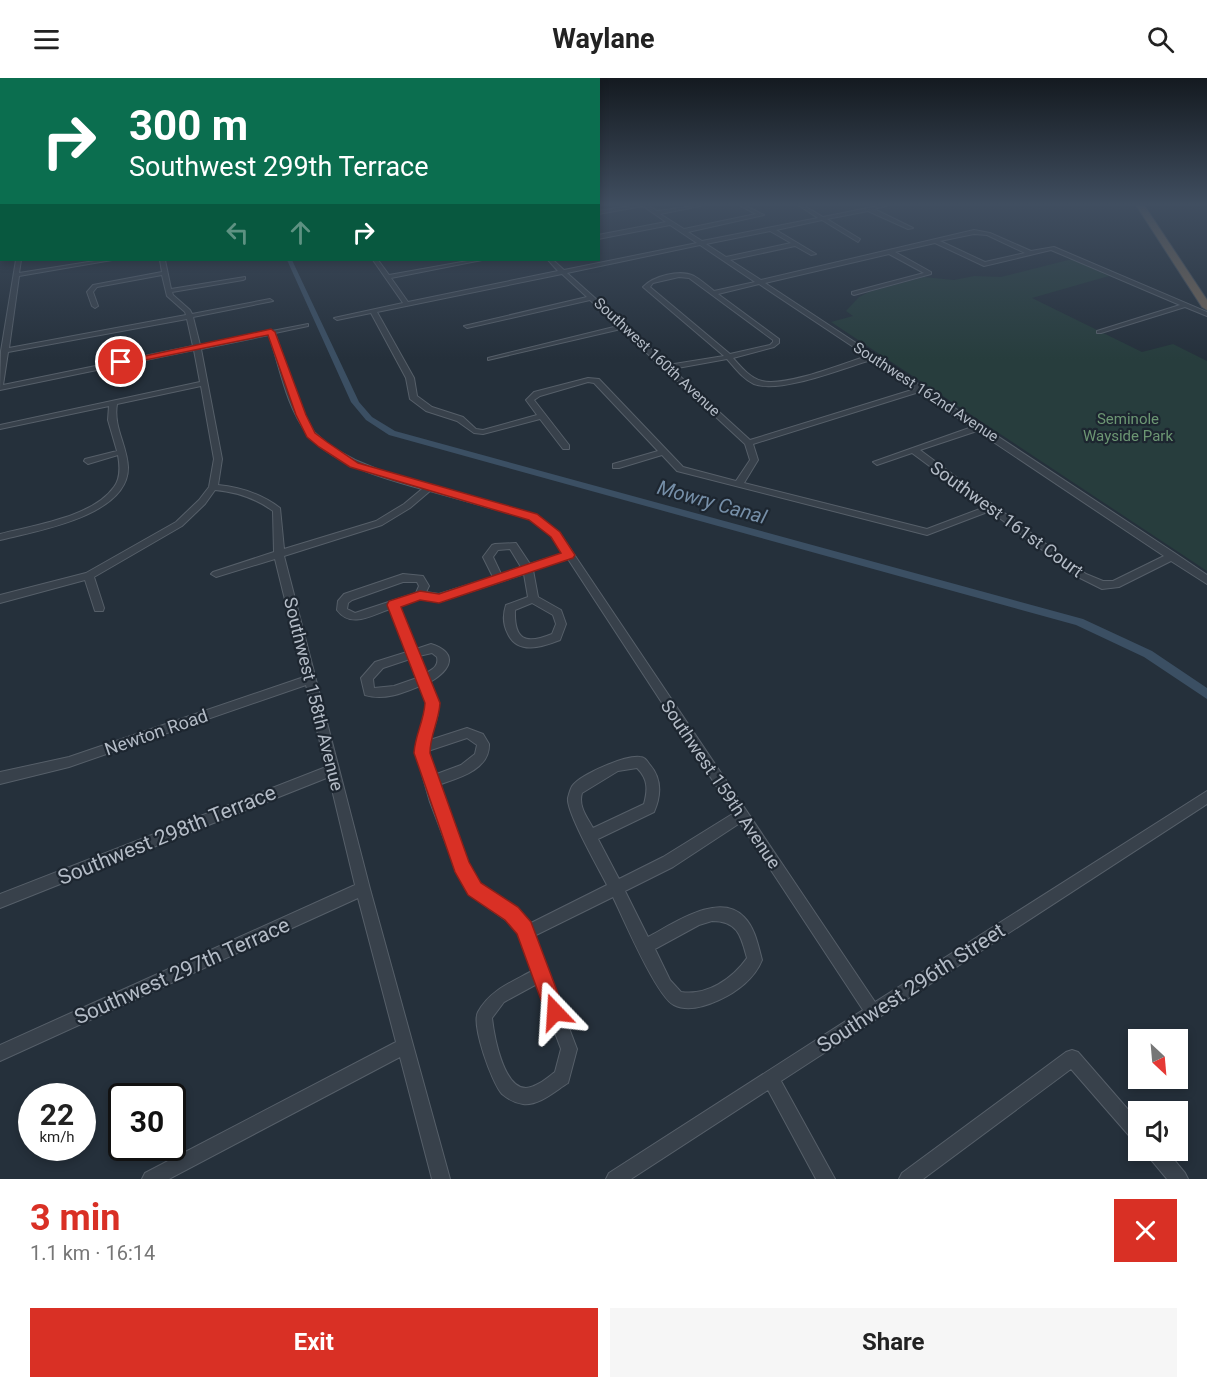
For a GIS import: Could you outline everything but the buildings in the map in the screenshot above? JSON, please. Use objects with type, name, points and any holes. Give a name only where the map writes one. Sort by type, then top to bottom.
[{"type":"highway","points":[[1178,256],[1206,303]]},
{"type":"highway","points":[[1186,256],[1207,287]]},
{"type":"street","points":[[337,318],[638,256]]},
{"type":"street","name":"Southwest 162nd Avenue","points":[[722,256],[1207,580]]},
{"type":"street","points":[[726,259],[738,256]]},
{"type":"street","points":[[714,293],[872,256]]},
{"type":"street","points":[[854,293],[929,273],[898,256]]},
{"type":"street","points":[[967,256],[984,264],[1019,256]]},
{"type":"street","points":[[1072,256],[1207,314]]},
{"type":"street","points":[[18,261],[6,312],[0,386],[306,325]]},
{"type":"street","points":[[15,275],[103,261]]},
{"type":"street","points":[[0,599],[89,576],[178,524],[202,502],[213,487],[218,459],[198,347],[185,306],[171,298],[162,261]]},
{"type":"street","points":[[376,261],[407,304]]},
{"type":"street","points":[[388,277],[474,261]]},
{"type":"street","name":"Southwest 160th Avenue","points":[[551,261],[749,443]]},
{"type":"street","points":[[95,306],[90,290],[111,282],[165,273]]},
{"type":"street","points":[[668,367],[730,358],[777,343],[776,339],[686,275],[646,284],[646,288],[730,358],[738,368],[762,384],[776,384],[872,357]]},
{"type":"street","points":[[169,291],[243,278]]},
{"type":"street","points":[[467,326],[592,298]]},
{"type":"street","points":[[4,351],[270,301]]},
{"type":"street","points":[[1099,332],[1185,305]]},
{"type":"street","points":[[373,311],[410,378],[413,397],[429,409],[460,419],[474,430],[483,432],[541,416]]},
{"type":"street","points":[[490,359],[624,326]]},
{"type":"street","name":"Southwest 159th Avenue","points":[[271,332],[301,415],[311,435],[354,465],[533,517],[556,534],[873,1012]]},
{"type":"street","points":[[566,447],[530,400],[537,393],[596,381],[680,469],[927,532],[991,508]]},
{"type":"street","points":[[0,427],[204,383]]},
{"type":"street","points":[[739,483],[754,460],[749,443],[921,389]]},
{"type":"street","points":[[0,537],[66,519],[104,503],[115,493],[124,472],[112,422],[113,403]]},
{"type":"street","points":[[877,462],[980,427]]},
{"type":"street","name":"Southwest 161st Court","points":[[914,450],[1083,576],[1102,585],[1115,584],[1173,556]]},
{"type":"street","points":[[88,462],[121,452]]},
{"type":"street","points":[[616,466],[662,452]]},
{"type":"street","name":"Southwest 158th Avenue","points":[[213,487],[241,489],[255,494],[277,510],[279,554],[363,889],[441,1179]]},
{"type":"street","points":[[216,574],[379,523],[406,506],[428,488]]},
{"type":"street","points":[[499,579],[488,557],[495,547],[513,545],[528,570],[533,599],[557,613],[561,624],[556,637],[537,646],[522,642],[511,633],[508,621],[510,608],[533,599]]},
{"type":"street","points":[[420,595],[424,586],[420,579],[403,578],[348,597],[344,601],[342,610],[344,614],[355,617],[420,595],[439,598],[569,555]]},
{"type":"street","points":[[89,576],[99,608]]},
{"type":"street","points":[[393,605],[434,712],[423,737],[422,748],[432,782],[469,881],[482,895],[511,914],[526,933],[569,1049],[562,1077],[535,1094],[522,1097],[508,1090],[495,1064],[486,1037],[484,1017],[499,996],[541,974]]},
{"type":"street","points":[[432,648],[439,650],[444,657],[444,664],[439,670],[423,679],[382,694],[369,692],[367,684],[369,673],[379,665],[413,653],[432,648]]},
{"type":"street","name":"Newton Road","points":[[0,778],[69,762],[311,680]]},
{"type":"street","points":[[422,748],[467,733],[477,737],[483,744],[483,753],[476,763],[432,782]]},
{"type":"street","points":[[591,836],[649,808],[654,782],[649,771],[640,762],[624,762],[578,789],[574,799],[576,809],[665,985],[677,999],[687,1002],[710,996],[747,972],[755,960],[750,938],[738,920],[723,912],[710,913],[646,946]]},
{"type":"street","name":"Southwest 298th Terrace","points":[[0,901],[333,770]]},
{"type":"street","name":"Southwest 296th Street","points":[[615,1179],[1207,797]]},
{"type":"street","points":[[526,933],[668,862],[742,815]]},
{"type":"street","name":"Southwest 297th Terrace","points":[[0,1053],[363,889]]},
{"type":"street","points":[[151,1179],[406,1045]]},
{"type":"street","points":[[908,1179],[1072,1058],[1128,1122]]},
{"type":"street","points":[[771,1079],[826,1179]]},
{"type":"street","points":[[1163,1161],[1179,1179]]},
{"type":"green space","name":"Seminole Wayside Park","points":[[1072,259],[1109,276],[1032,298],[1142,352],[1173,344],[1207,361],[1207,571],[831,322],[853,316],[846,311],[859,297],[869,292],[924,277],[954,280],[974,276],[1001,277]]},
{"type":"waterway","name":"Mowry Canal","points":[[289,261],[355,402],[369,419],[392,433],[1079,622],[1148,654],[1207,694]]},
{"type":"route","points":[[121,362],[271,332],[301,415],[311,435],[323,444],[354,465],[533,517],[543,522],[556,534],[569,555],[439,598],[420,595],[393,605],[433,703],[434,712],[425,730],[422,753],[461,866],[475,889],[511,914],[524,928],[555,1012]]}]
